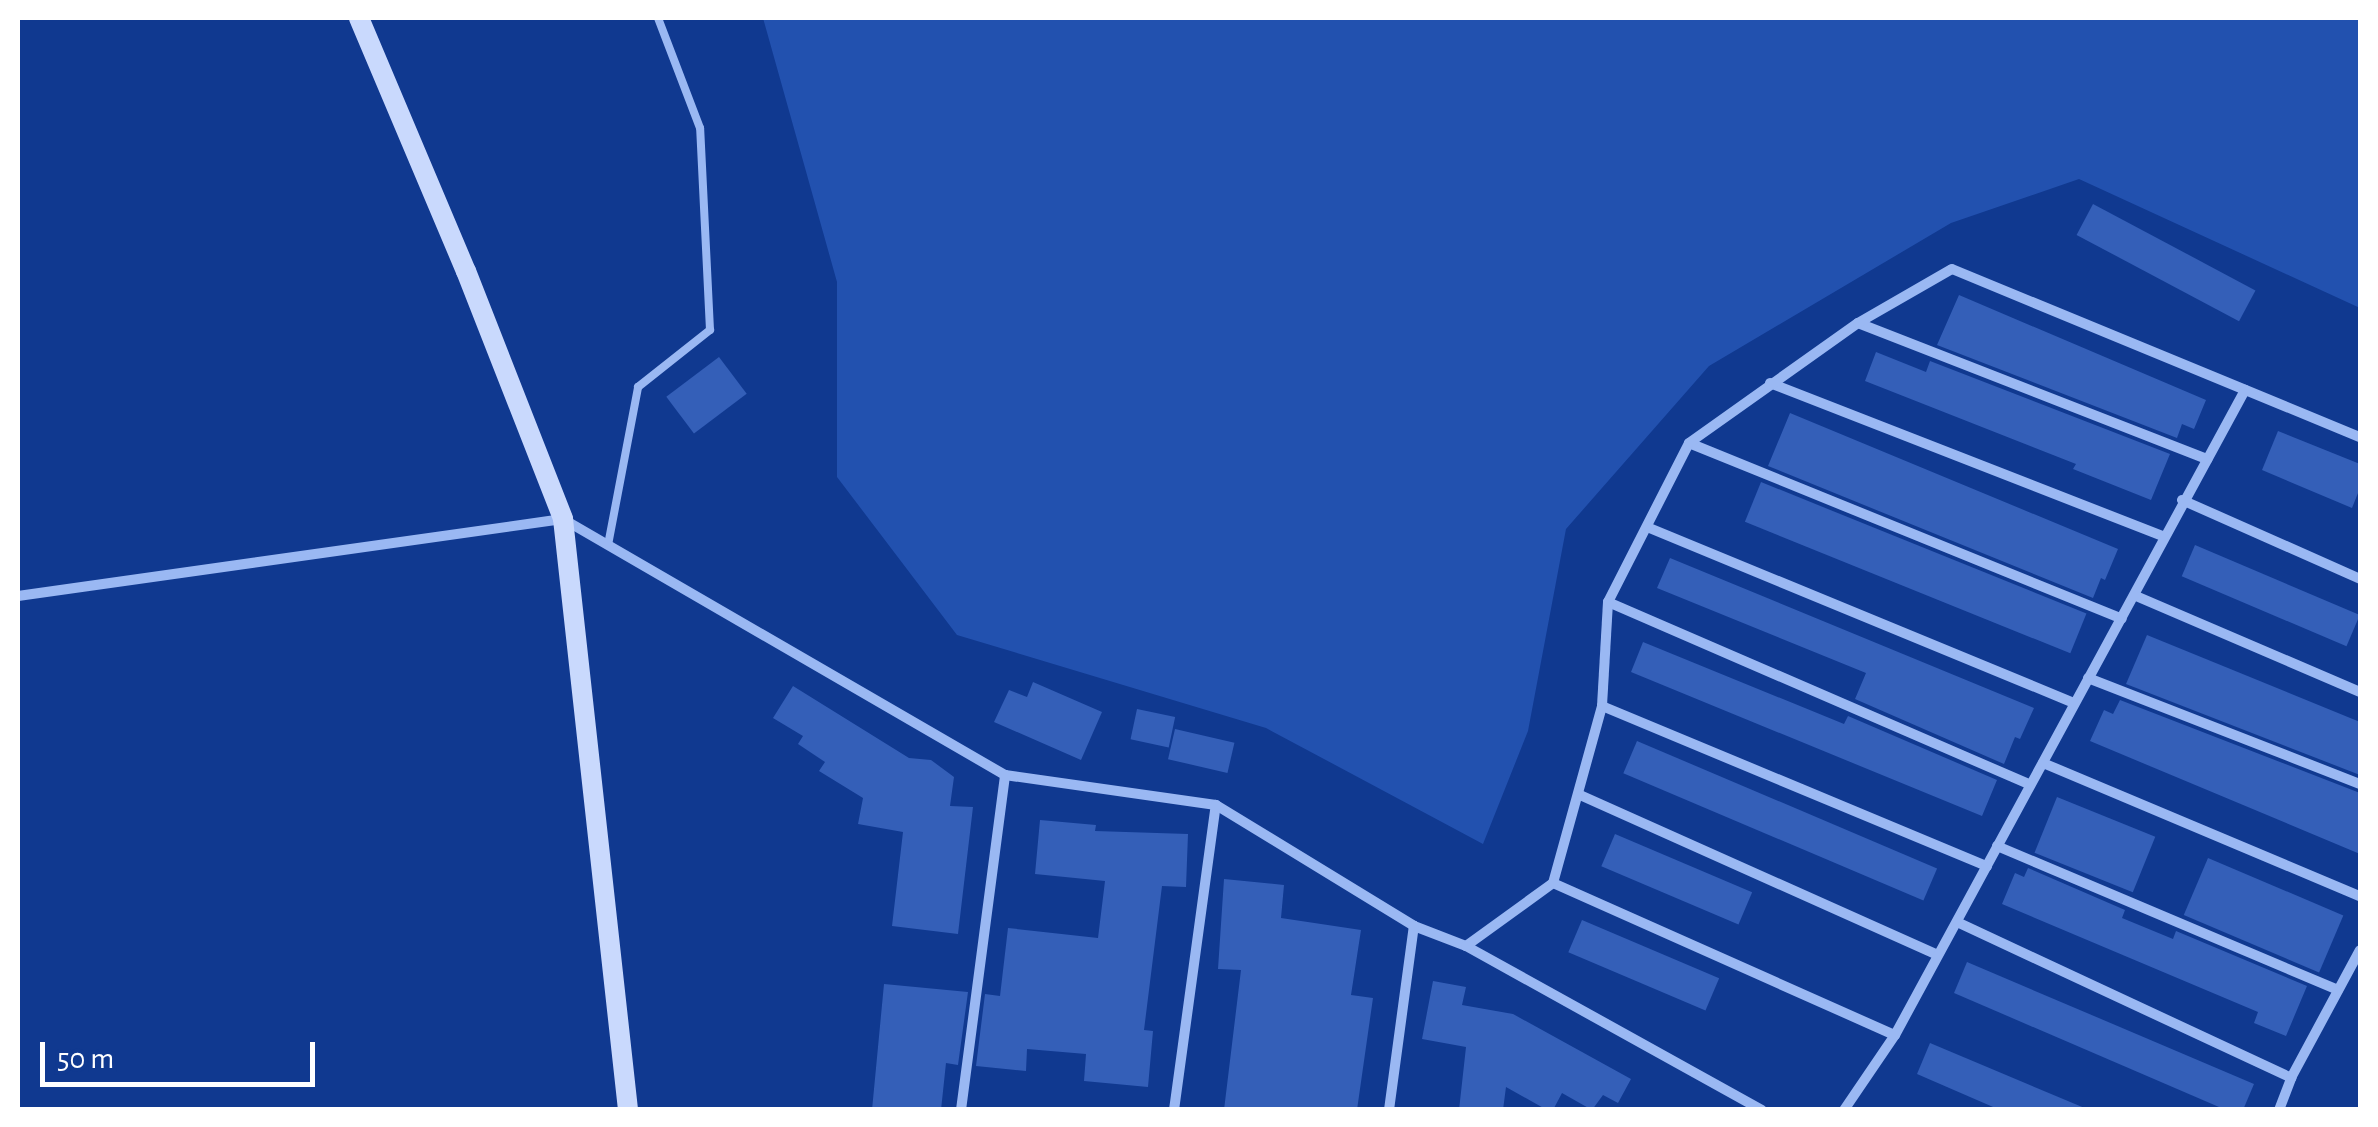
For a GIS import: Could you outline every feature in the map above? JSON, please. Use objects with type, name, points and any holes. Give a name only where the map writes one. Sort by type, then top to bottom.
[{"type":"street","points":[[359,18],[466,271],[563,519],[628,1110]]},
{"type":"street","points":[[1466,946],[1553,883],[1602,706],[1608,602],[1689,443],[1858,323],[1952,269],[2360,436]]},
{"type":"street","points":[[1858,323],[2207,459]]},
{"type":"street","points":[[1770,382],[2164,537]]},
{"type":"street","points":[[1844,1110],[1894,1035],[1957,922],[2136,596],[2182,500],[2245,390]]},
{"type":"street","points":[[1689,443],[2122,619]]},
{"type":"street","points":[[2182,500],[2360,579]]},
{"type":"street","points":[[18,596],[563,519],[1005,775],[1216,805],[1414,926],[1466,946],[1762,1110]]},
{"type":"street","points":[[1647,527],[2074,703]]},
{"type":"street","points":[[2136,596],[2360,692]]},
{"type":"street","points":[[1608,602],[2030,785]]},
{"type":"street","points":[[2088,678],[2360,784]]},
{"type":"street","points":[[1602,706],[1987,866]]},
{"type":"street","points":[[2043,763],[2360,896]]},
{"type":"street","points":[[961,1110],[1005,775]]},
{"type":"street","points":[[1580,795],[1936,954]]},
{"type":"street","points":[[1174,1110],[1216,805]]},
{"type":"street","points":[[1997,846],[2338,990]]},
{"type":"street","points":[[1553,883],[1894,1035]]},
{"type":"street","points":[[1957,922],[2291,1078]]},
{"type":"street","points":[[1390,1110],[1414,926]]},
{"type":"street","points":[[2279,1110],[2291,1078],[2360,950]]},
{"type":"lane","points":[[608,545],[638,387],[710,330],[700,128],[658,18]]},
{"type":"shaded area","points":[[763,18],[2360,18],[2360,308],[2079,179],[1951,223],[1709,366],[1566,529],[1528,731],[1483,844],[1266,728],[957,635],[837,477],[837,282]]},
{"type":"building","points":[[2093,204],[2255,290],[2239,321],[2077,235]]},
{"type":"building","points":[[1959,295],[2206,400],[2194,429],[2182,424],[2177,438],[1937,345]]},
{"type":"building","points":[[1876,352],[1926,372],[1930,361],[2170,454],[2151,500],[2073,469],[2076,464],[1865,381]]},
{"type":"building","points":[[719,357],[747,394],[694,433],[666,397]]},
{"type":"building","points":[[1790,413],[2118,549],[2105,580],[2101,578],[2093,598],[1768,466]]},
{"type":"building","points":[[2278,431],[2360,464],[2360,488],[2352,508],[2262,470]]},
{"type":"building","points":[[1761,482],[2086,613],[2070,653],[1745,522]]},
{"type":"building","points":[[2195,545],[2360,615],[2346,646],[2182,576]]},
{"type":"building","points":[[1670,558],[2034,708],[2020,739],[2015,737],[2004,764],[1855,699],[1866,673],[1657,588]]},
{"type":"building","points":[[2147,635],[2360,722],[2360,775],[2126,684]]},
{"type":"building","points":[[1643,642],[1844,724],[1848,716],[1997,780],[1982,816],[1631,672]]},
{"type":"building","points":[[1033,682],[1102,712],[1081,760],[994,722],[1009,690],[1027,697]]},
{"type":"building","points":[[793,686],[909,758],[931,760],[954,777],[950,806],[973,807],[958,934],[892,926],[903,832],[858,824],[863,798],[819,771],[825,762],[798,744],[803,736],[773,718]]},
{"type":"building","points":[[2120,700],[2360,793],[2360,854],[2090,741],[2104,710],[2113,714]]},
{"type":"building","points":[[1137,709],[1175,717],[1169,747],[1131,739]]},
{"type":"building","points":[[1175,729],[1234,743],[1227,773],[1168,759]]},
{"type":"building","points":[[1637,741],[1937,868],[1923,901],[1623,773]]},
{"type":"building","points":[[2057,797],[2155,837],[2133,892],[2035,853]]},
{"type":"building","points":[[1040,820],[1096,825],[1095,831],[1188,834],[1186,887],[1162,886],[1144,1030],[1153,1031],[1148,1087],[1084,1081],[1086,1054],[1027,1049],[1026,1071],[976,1066],[985,994],[1000,996],[1008,928],[1098,938],[1105,881],[1035,874]]},
{"type":"building","points":[[1615,834],[1752,892],[1738,924],[1601,866]]},
{"type":"building","points":[[2208,858],[2343,915],[2319,973],[2184,915]]},
{"type":"building","points":[[2028,868],[2125,910],[2122,918],[2173,939],[2176,931],[2307,986],[2286,1036],[2254,1023],[2258,1012],[2002,904],[2015,873],[2024,877]]},
{"type":"building","points":[[1224,879],[1284,885],[1281,918],[1361,930],[1351,995],[1373,998],[1357,1110],[1224,1110],[1241,970],[1218,969]]},
{"type":"building","points":[[1582,920],[1719,978],[1705,1010],[1568,952]]},
{"type":"building","points":[[1967,962],[2254,1084],[2243,1110],[2226,1110],[1954,993]]},
{"type":"building","points":[[1433,981],[1466,987],[1462,1005],[1513,1014],[1631,1079],[1618,1103],[1603,1095],[1592,1110],[1562,1093],[1553,1110],[1547,1110],[1506,1087],[1503,1110],[1459,1110],[1466,1047],[1422,1039]]},
{"type":"building","points":[[884,984],[968,992],[958,1065],[946,1063],[941,1110],[872,1110]]},
{"type":"building","points":[[1930,1043],[2087,1110],[2000,1110],[1917,1074]]}]
